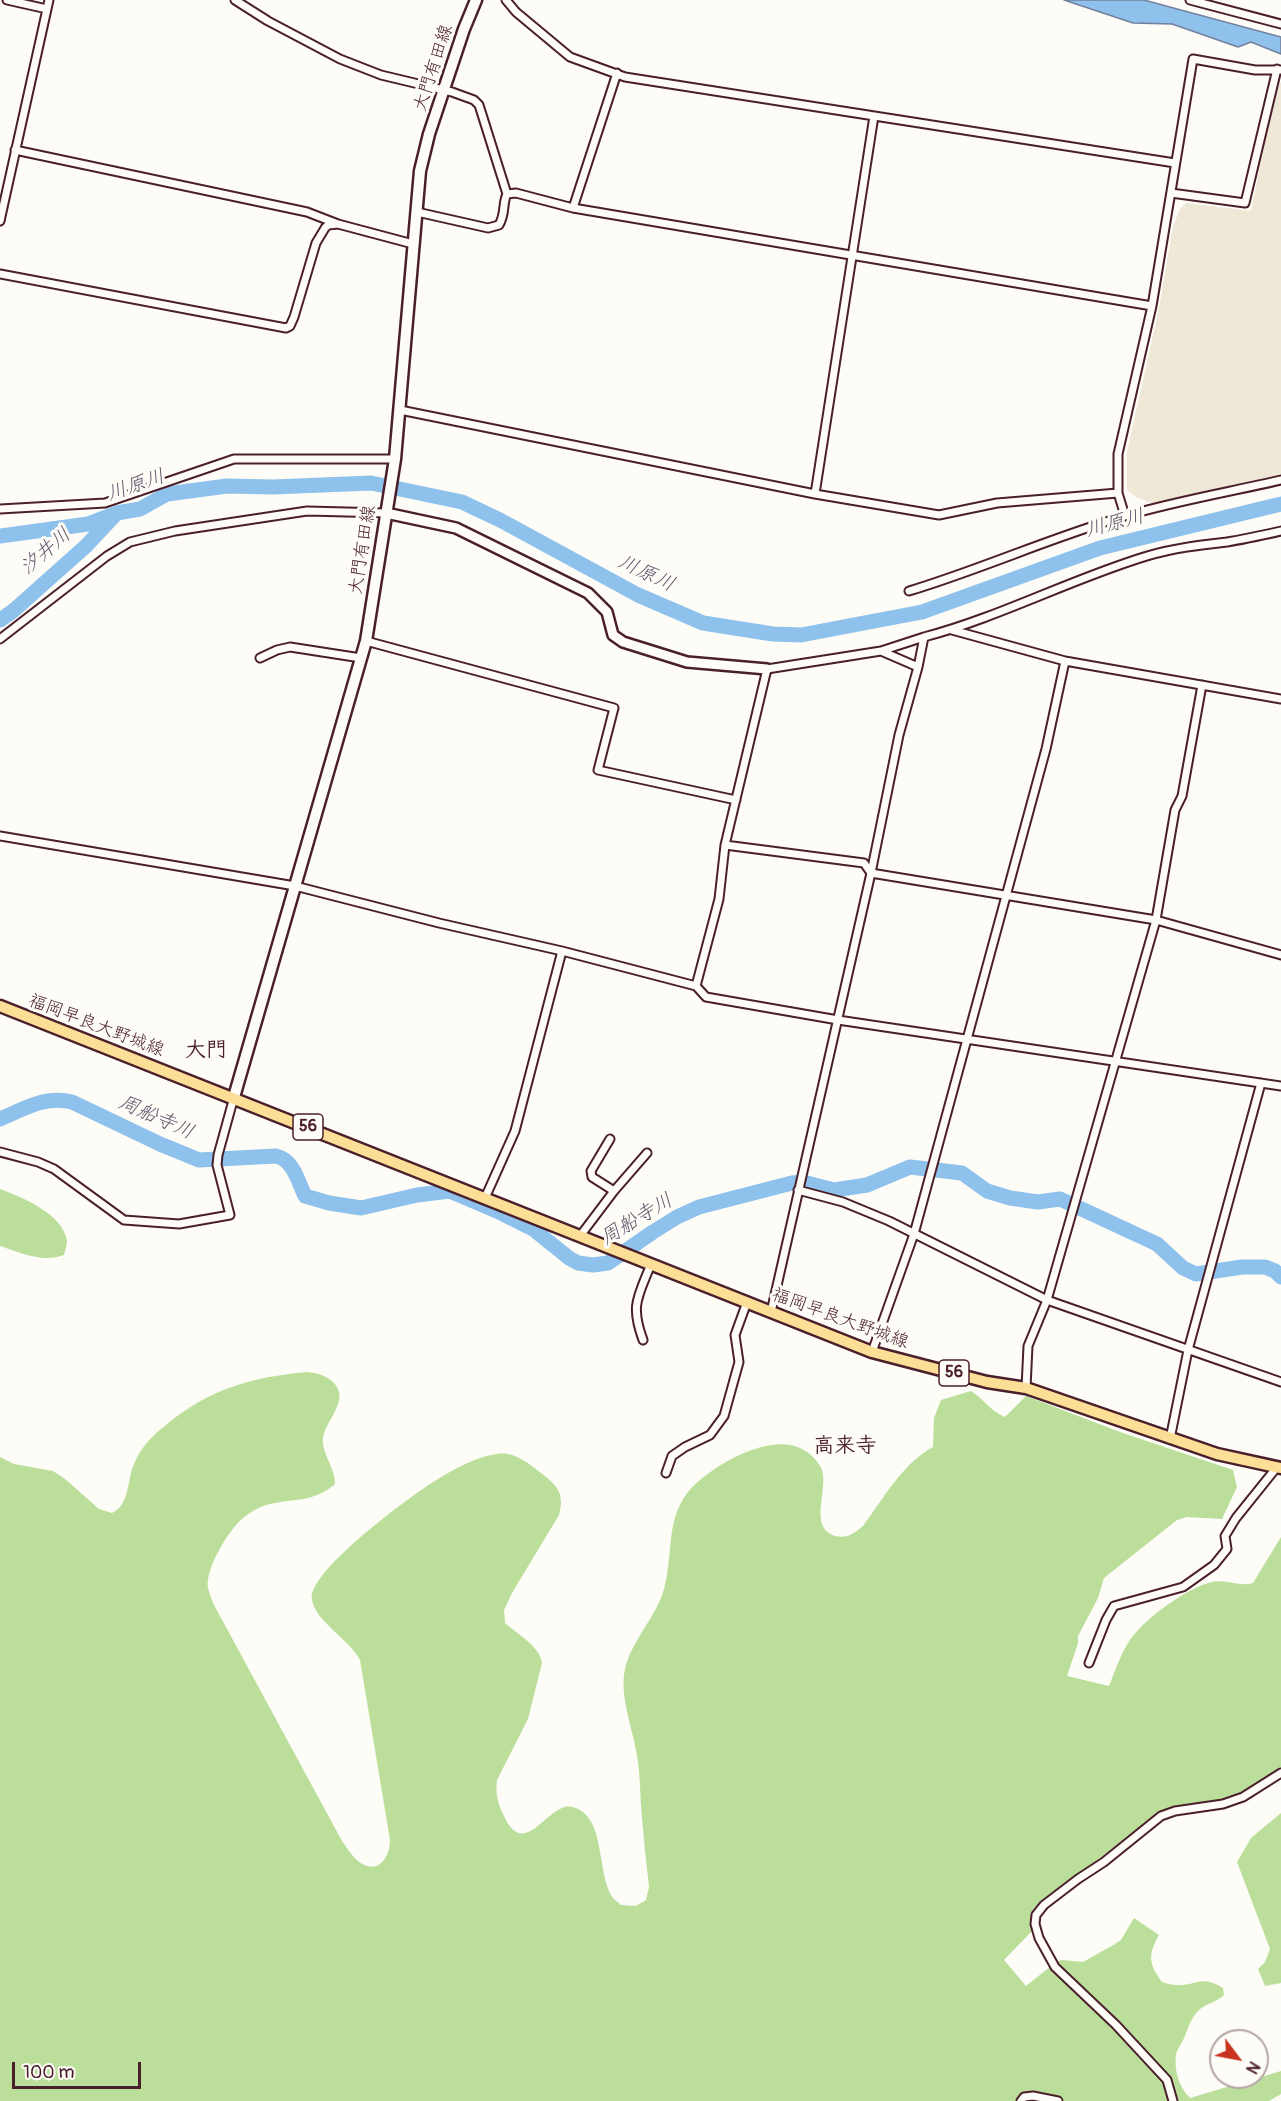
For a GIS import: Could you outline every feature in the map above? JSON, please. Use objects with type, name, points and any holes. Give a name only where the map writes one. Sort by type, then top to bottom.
[{"type":"main road","name":"大門有田線","points":[[234,1097],[366,641],[395,459],[420,171],[424,152],[464,29],[476,0]]},
{"type":"main road","name":"福岡早良大野城線","points":[[0,1006],[872,1352],[987,1382],[1026,1388],[1217,1454],[1279,1468]]},
{"type":"street","points":[[7,0],[47,9]]},
{"type":"street","points":[[0,221],[49,0]]},
{"type":"street","points":[[235,0],[268,21],[340,59],[381,75],[453,92],[474,100],[479,105],[507,194],[504,199],[503,219],[495,227],[488,228],[417,212]]},
{"type":"street","points":[[506,0],[516,12],[570,57],[625,76],[1175,163]]},
{"type":"street","points":[[1190,0],[1281,24]]},
{"type":"street","points":[[1125,516],[1118,493],[1118,454],[1152,306],[1193,59],[1255,70],[1279,70],[1245,203],[1171,194]]},
{"type":"street","points":[[573,208],[617,73]]},
{"type":"street","points":[[815,494],[874,116]]},
{"type":"street","points":[[15,150],[307,212],[338,224],[413,244]]},
{"type":"street","points":[[507,194],[516,193],[573,208],[1152,306]]},
{"type":"street","points":[[0,274],[286,328],[290,326],[294,317],[321,233],[328,225],[338,224]]},
{"type":"street","points":[[400,410],[815,494],[939,515],[998,503],[1118,493]]},
{"type":"street","points":[[0,509],[105,503],[234,459],[395,459]]},
{"type":"street","points":[[909,591],[950,579],[1010,555],[1125,516],[1281,480]]},
{"type":"street","points":[[0,640],[107,556],[130,542],[176,531],[307,511],[386,513],[456,528],[588,593],[607,612],[613,635],[623,642],[687,662],[766,669],[881,651],[987,618],[1021,602],[1147,556],[1181,547],[1281,531]]},
{"type":"street","points":[[952,630],[1065,662],[1281,699]]},
{"type":"street","points":[[771,1312],[871,873],[898,735],[918,667],[924,637]]},
{"type":"street","points":[[366,641],[614,708],[598,770],[736,800]]},
{"type":"street","points":[[260,658],[290,647],[361,657]]},
{"type":"street","points":[[881,651],[918,667]]},
{"type":"street","points":[[872,1352],[914,1234],[1046,749],[1065,662]]},
{"type":"street","points":[[696,986],[719,899],[725,845],[766,669]]},
{"type":"street","points":[[1026,1388],[1028,1346],[1047,1300],[1156,920],[1175,810],[1182,796],[1202,685]]},
{"type":"street","points":[[0,836],[296,886],[696,986],[706,997],[838,1020],[1281,1086]]},
{"type":"street","points":[[725,845],[864,863],[871,873],[1156,920],[1281,955]]},
{"type":"street","points":[[485,1198],[515,1131],[562,951]]},
{"type":"street","points":[[1170,1439],[1188,1350],[1261,1083]]},
{"type":"street","points":[[0,1152],[38,1162],[54,1169],[124,1220],[179,1224],[230,1215],[217,1165],[234,1097]]},
{"type":"street","points":[[610,1139],[591,1171],[591,1177],[614,1191]]},
{"type":"street","points":[[580,1236],[614,1191],[647,1153]]},
{"type":"street","points":[[798,1190],[843,1202],[890,1221],[1047,1300],[1281,1382]]},
{"type":"street","points":[[643,1340],[636,1319],[636,1301],[651,1264]]},
{"type":"street","points":[[666,1473],[672,1456],[710,1435],[723,1416],[739,1362],[735,1335],[747,1302]]},
{"type":"street","points":[[1089,1664],[1106,1620],[1114,1606],[1183,1587],[1223,1557],[1227,1549],[1226,1533],[1279,1468]]},
{"type":"street","points":[[1173,2101],[1167,2080],[1116,2025],[1055,1966],[1039,1938],[1035,1924],[1036,1915],[1044,1905],[1104,1862],[1161,1816],[1175,1811],[1223,1804],[1243,1797],[1281,1773]]},
{"type":"street","points":[[1021,2101],[1024,2097],[1034,2096],[1058,2101]]},
{"type":"shaded area","points":[[1281,82],[1281,478],[1162,504],[1149,502],[1136,497],[1127,490],[1127,452],[1159,308],[1173,226],[1180,209],[1186,203],[1251,211],[1274,95]]},
{"type":"green space","points":[[0,1189],[40,1208],[58,1223],[67,1241],[64,1255],[40,1258],[0,1246]]},
{"type":"green space","points":[[307,1372],[318,1374],[333,1382],[338,1390],[338,1405],[323,1436],[323,1444],[335,1484],[311,1497],[266,1505],[245,1517],[230,1532],[219,1551],[210,1571],[208,1588],[214,1605],[342,1841],[358,1861],[373,1867],[386,1857],[390,1840],[360,1660],[320,1616],[312,1600],[314,1588],[341,1555],[381,1520],[430,1484],[479,1458],[497,1454],[511,1455],[529,1464],[550,1480],[559,1493],[561,1503],[559,1515],[504,1610],[505,1623],[533,1646],[542,1663],[528,1719],[497,1780],[497,1799],[511,1827],[518,1833],[532,1830],[564,1807],[580,1810],[593,1826],[607,1885],[612,1896],[621,1905],[636,1906],[646,1900],[649,1887],[639,1768],[626,1705],[624,1675],[631,1652],[655,1611],[664,1589],[672,1530],[680,1504],[688,1492],[712,1471],[727,1461],[761,1447],[778,1444],[794,1446],[808,1453],[820,1466],[823,1474],[822,1524],[835,1536],[847,1536],[863,1526],[912,1462],[933,1447],[934,1418],[941,1400],[971,1391],[995,1412],[1005,1417],[1026,1396],[1120,1432],[1233,1470],[1237,1487],[1222,1519],[1187,1517],[1177,1520],[1104,1578],[1098,1598],[1078,1636],[1078,1643],[1067,1676],[1109,1686],[1130,1640],[1145,1623],[1179,1597],[1202,1585],[1217,1581],[1253,1583],[1281,1537],[1281,1769],[1247,1791],[1217,1802],[1160,1812],[1033,1909],[1035,1928],[1004,1960],[1026,1986],[1056,1962],[1062,1960],[1083,1962],[1115,1944],[1121,1940],[1134,1918],[1159,1935],[1151,1959],[1162,1982],[1183,1985],[1204,1981],[1223,1988],[1224,1995],[1200,2009],[1195,2015],[1177,2052],[1177,2073],[1186,2094],[1190,2098],[1220,2089],[1269,2089],[1269,2075],[1281,2071],[1281,2094],[1269,2101],[0,2101],[0,1457],[14,1464],[53,1471],[99,1509],[112,1513],[118,1509],[125,1498],[137,1458],[156,1433],[198,1402],[215,1394],[250,1381]]},
{"type":"green space","points":[[1281,1813],[1281,1983],[1265,1986],[1258,1969],[1265,1962],[1270,1949],[1237,1862],[1251,1838]]},
{"type":"water","points":[[1064,0],[1144,0],[1281,37],[1281,54],[1251,42],[1238,47],[1172,24],[1133,23]]},
{"type":"waterway","name":"川原川","points":[[0,536],[88,524],[117,513],[140,509],[167,494],[227,486],[273,487],[371,483],[462,502],[500,520],[638,595],[703,623],[773,634],[801,635],[922,612],[1100,548],[1281,504]]},
{"type":"waterway","name":"汐井川","points":[[0,620],[86,546],[115,515]]},
{"type":"waterway","name":"周船寺川","points":[[0,1119],[26,1107],[44,1102],[53,1100],[72,1102],[199,1160],[276,1156],[282,1158],[295,1172],[305,1196],[329,1203],[361,1208],[417,1195],[450,1191],[533,1229],[578,1263],[593,1265],[608,1263],[677,1217],[699,1207],[792,1183],[803,1182],[834,1190],[867,1185],[910,1167],[962,1173],[987,1191],[1010,1198],[1038,1202],[1060,1199],[1157,1244],[1183,1268],[1196,1274],[1242,1267],[1265,1267],[1275,1271],[1281,1277]]},
{"type":"district","name":"大門","points":[[206,1051]]},
{"type":"district","name":"高来寺","points":[[845,1447]]}]
